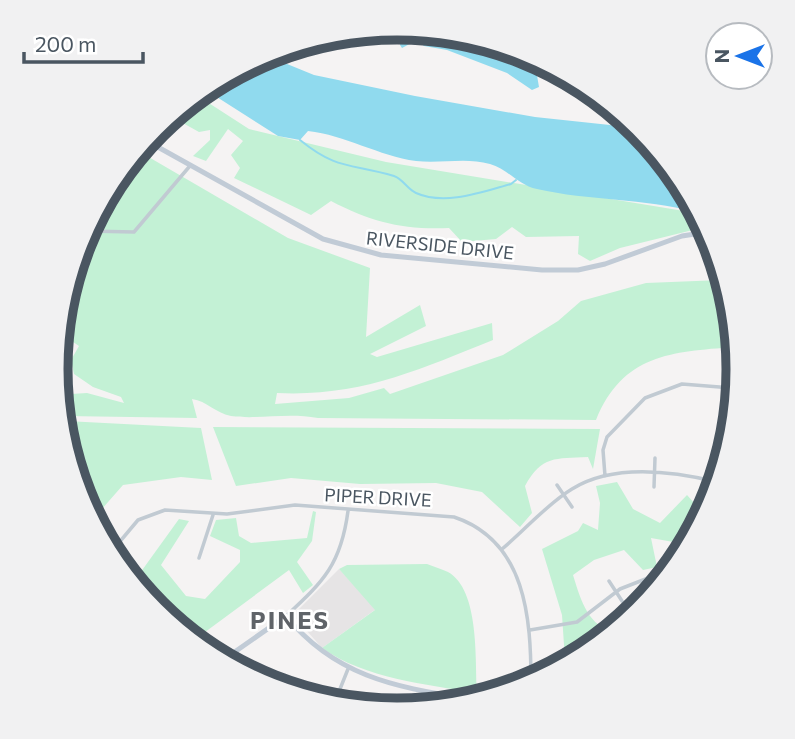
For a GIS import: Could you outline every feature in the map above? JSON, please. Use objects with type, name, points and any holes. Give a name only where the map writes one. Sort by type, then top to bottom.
[{"type":"main road","name":"RIVERSIDE DRIVE","points":[[156,146],[323,239],[394,257],[578,270],[697,233]]},
{"type":"main road","points":[[232,654],[286,616],[313,646],[348,669],[399,685],[448,695]]},
{"type":"street","points":[[99,231],[134,232],[189,167]]},
{"type":"street","points":[[605,476],[603,450],[607,438],[645,398],[682,384],[726,388]]},
{"type":"street","points":[[654,487],[655,458]]},
{"type":"street","points":[[502,549],[564,495],[581,484],[605,476],[655,472],[707,480]]},
{"type":"street","points":[[557,485],[572,507]]},
{"type":"street","name":"PIPER DRIVE","points":[[118,543],[134,523],[154,512],[169,510],[213,515],[286,505],[450,516],[478,528],[502,549],[517,576],[529,630],[531,671]]},
{"type":"street","points":[[286,616],[333,568],[344,539],[348,511]]},
{"type":"street","points":[[199,558],[213,515]]},
{"type":"street","points":[[529,630],[581,620],[616,592],[656,573]]},
{"type":"street","points":[[609,581],[622,601]]},
{"type":"street","points":[[338,693],[348,669]]},
{"type":"shaded area","points":[[339,569],[376,609],[322,648],[293,615]]},
{"type":"green space","points":[[207,102],[249,129],[386,162],[686,211],[695,229],[620,248],[590,261],[578,254],[579,236],[526,237],[512,227],[496,239],[462,242],[449,228],[417,228],[388,223],[331,201],[311,215],[234,178],[240,168],[231,155],[243,141],[228,129],[206,161],[193,156],[210,140],[210,130],[199,132],[180,122]]},
{"type":"green space","points":[[147,156],[288,238],[370,268],[366,337],[420,305],[426,326],[370,354],[377,357],[492,323],[493,340],[439,362],[362,386],[335,391],[277,393],[275,404],[349,398],[384,388],[390,394],[503,355],[558,321],[581,301],[646,283],[715,280],[726,348],[670,355],[635,369],[620,381],[607,398],[596,420],[241,417],[225,414],[192,399],[197,418],[72,416],[71,394],[87,393],[124,403],[121,397],[93,387],[74,374],[71,360],[79,346],[70,340],[71,327],[79,284],[93,244],[112,205]]},
{"type":"green space","points":[[73,421],[201,428],[212,480],[181,477],[123,485],[100,511],[79,455]]},
{"type":"green space","points":[[213,427],[600,429],[593,469],[588,457],[558,459],[544,464],[531,476],[525,486],[532,513],[520,527],[482,492],[436,483],[360,484],[291,478],[236,486]]},
{"type":"green space","points":[[617,482],[633,509],[660,523],[687,495],[697,506],[677,543],[651,538],[657,567],[643,570],[624,550],[594,560],[573,575],[590,615],[603,627],[565,653],[562,615],[542,549],[578,531],[583,523],[598,530],[600,503],[596,486]]},
{"type":"green space","points":[[313,511],[316,512],[312,541],[297,562],[313,585],[303,593],[289,570],[202,634],[180,617],[139,574],[179,519],[189,521],[161,565],[186,596],[205,599],[240,562],[240,550],[210,536],[216,520],[236,518],[239,536],[251,543],[307,538]]},
{"type":"green space","points":[[427,564],[448,572],[458,581],[466,594],[474,627],[477,689],[466,691],[396,679],[357,667],[322,648],[375,610],[339,569],[347,565]]},
{"type":"water","points":[[401,40],[415,41],[402,48]]},
{"type":"water","points":[[418,41],[483,51],[523,65],[536,71],[539,87],[532,90],[507,73],[447,50],[424,46]]},
{"type":"water","points":[[281,62],[314,75],[415,96],[535,117],[619,126],[659,169],[685,209],[537,189],[490,164],[416,161],[322,133],[308,131],[300,140],[278,136],[215,96],[252,74]]},
{"type":"waterway","points":[[300,140],[335,162],[394,176],[416,193],[427,197],[451,198],[476,194],[511,184],[516,180]]},
{"type":"district","name":"PINES","points":[[290,619]]}]
